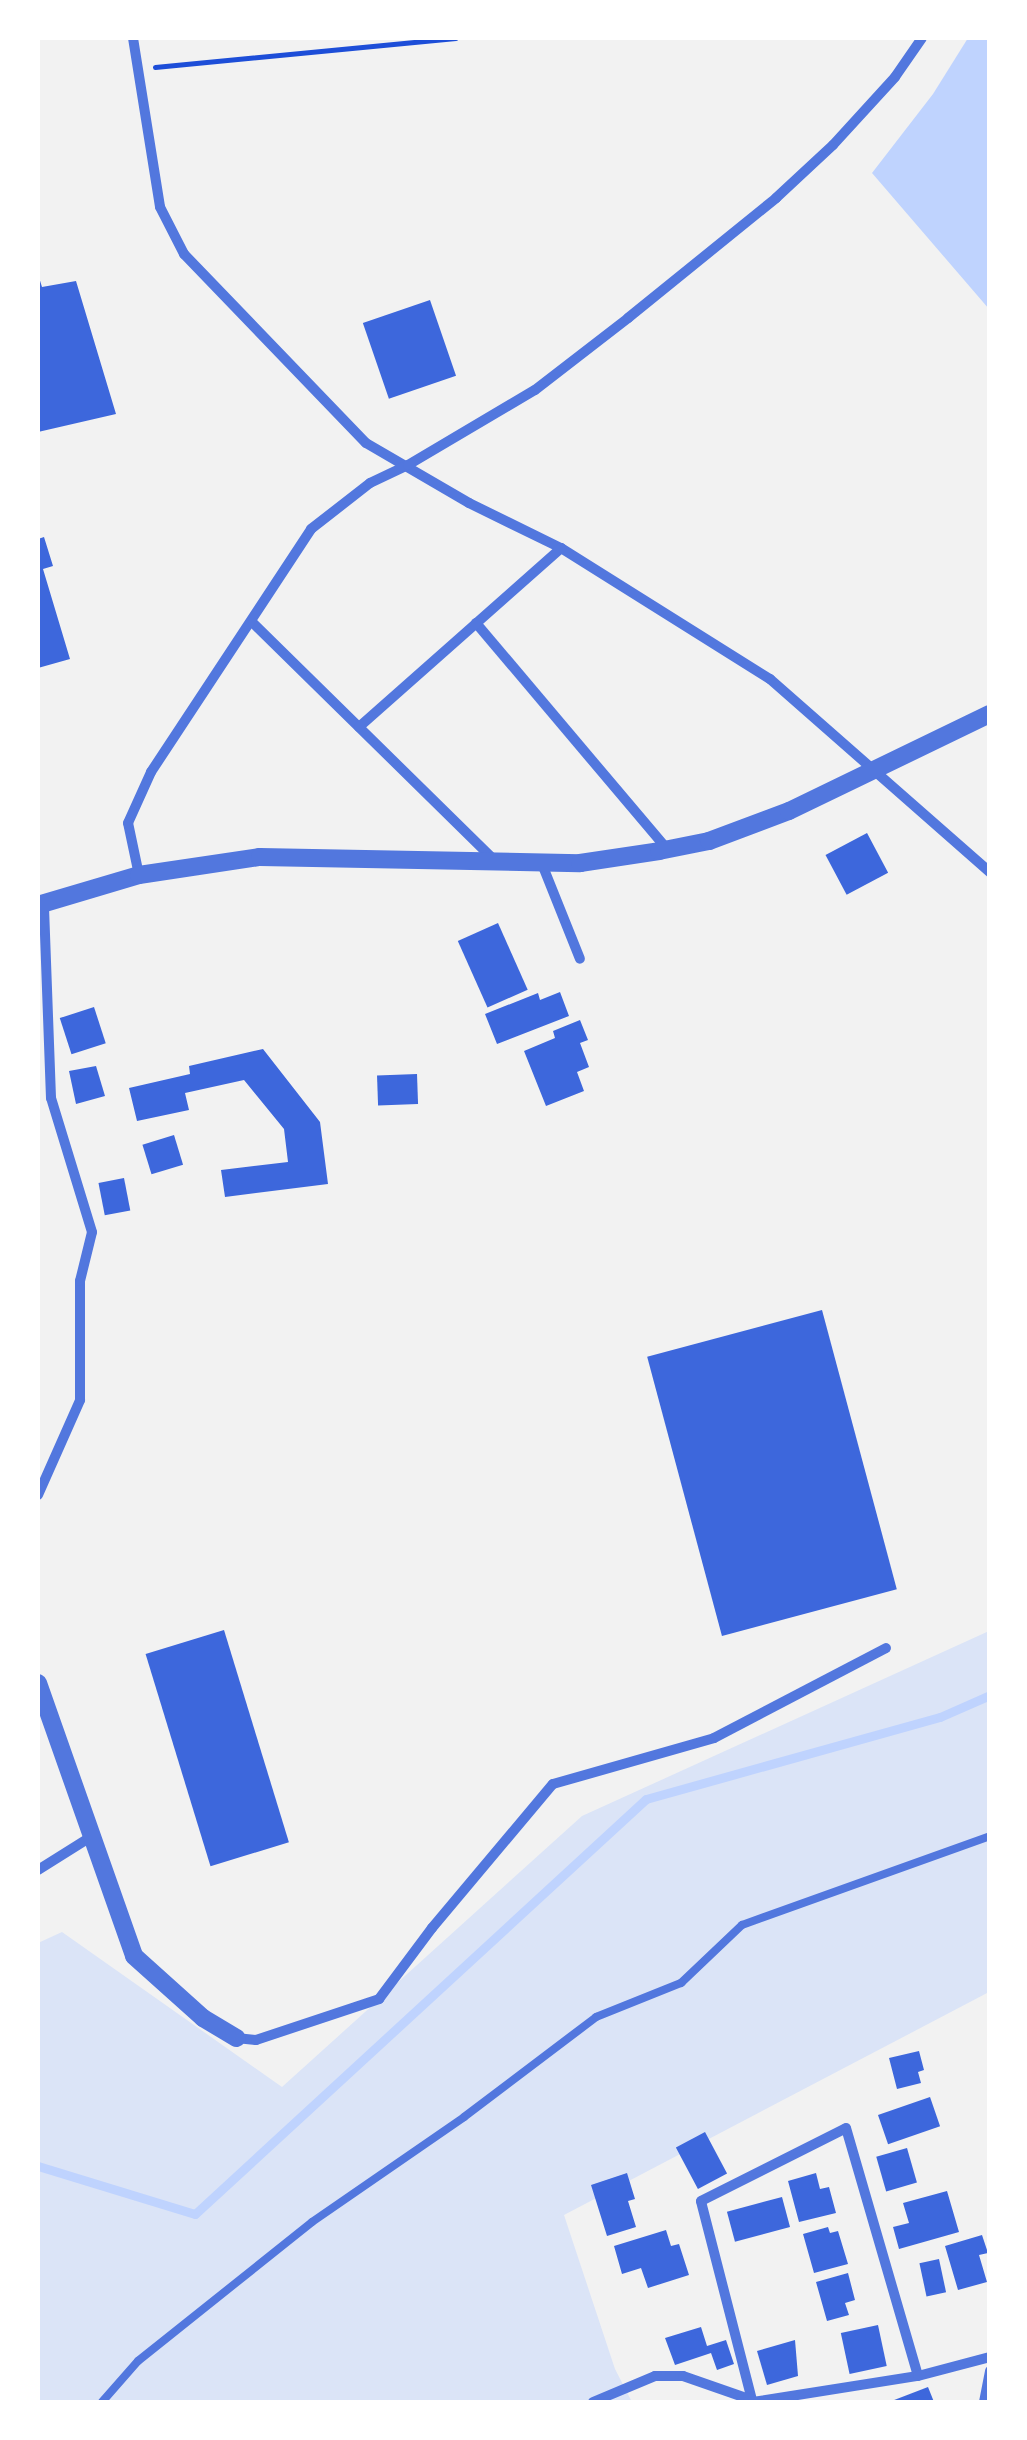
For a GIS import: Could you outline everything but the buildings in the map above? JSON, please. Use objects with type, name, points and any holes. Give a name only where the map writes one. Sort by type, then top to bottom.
[{"type":"street","points":[[132,38],[160,207],[184,254],[366,443],[469,504],[561,548],[770,679],[990,872]]},
{"type":"street","points":[[138,875],[128,823],[144,789],[311,529],[370,482],[408,465],[535,390],[776,198],[858,118],[922,38]]},
{"type":"street","points":[[359,727],[561,548]]},
{"type":"street","points":[[252,622],[498,864]]},
{"type":"street","points":[[476,624],[668,850]]},
{"type":"street","points":[[38,1494],[80,1400],[80,1281],[92,1232],[51,1098],[41,903],[138,875],[260,857],[580,864],[668,850],[708,841],[788,811],[990,714]]},
{"type":"street","points":[[542,864],[580,959]]},
{"type":"street","points":[[38,1683],[134,1956],[203,2018],[236,2038],[256,2040],[379,1999],[432,1928],[553,1784],[714,1738],[886,1648]]},
{"type":"street","points":[[38,1870],[92,1836]]},
{"type":"street","points":[[752,2401],[701,2201],[846,2128],[918,2376]]},
{"type":"street","points":[[593,2402],[655,2376],[684,2376],[752,2401],[918,2376],[990,2357]]},
{"type":"street","points":[[984,2402],[990,2370]]},
{"type":"lane","points":[[102,2402],[138,2361],[312,2222],[464,2118],[596,2017],[680,1983],[742,1925],[990,1836]]},
{"type":"path","points":[[138,69],[456,38]]},
{"type":"shaded area","points":[[989,1631],[989,1992],[564,2215],[615,2369],[632,2402],[38,2402],[38,1943],[62,1932],[282,2087],[582,1816]]},
{"type":"water","points":[[968,38],[989,38],[989,309],[872,173],[933,94]]},
{"type":"waterway","points":[[38,2166],[195,2214],[646,1799],[940,1717],[990,1695]]}]
